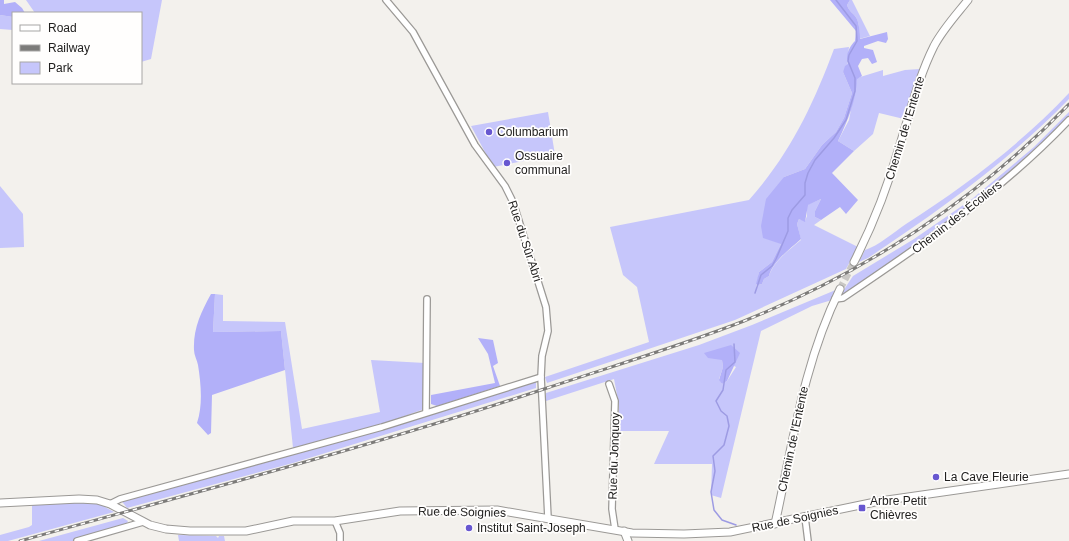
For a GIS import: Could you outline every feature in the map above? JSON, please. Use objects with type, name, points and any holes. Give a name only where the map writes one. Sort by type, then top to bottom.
[{"type":"street","name":"Rue du Sûr Abri","points":[[386,0],[413,32],[474,145],[505,186],[513,202],[546,306],[548,331],[542,356],[541,376],[548,518]]},
{"type":"street","name":"Chemin de l'Entente","points":[[854,262],[871,228],[884,195],[920,78],[931,53],[948,24],[968,0]]},
{"type":"street","name":"Chemin des Écoliers","points":[[835,299],[843,298],[937,234],[1024,164],[1069,120]]},
{"type":"street","name":"Chemin de l'Entente","points":[[775,524],[811,361],[840,289]]},
{"type":"street","points":[[426,412],[427,299]]},
{"type":"street","points":[[110,504],[120,499],[426,412],[541,376]]},
{"type":"street","name":"Rue du Jonquoy","points":[[609,384],[615,401],[612,509],[615,529]]},
{"type":"street","name":"Rue de Soignies","points":[[0,503],[85,499],[110,504],[143,522],[166,529],[232,532],[253,530],[293,521],[335,521],[400,511],[497,510],[632,533],[730,532],[880,502],[1069,474]]},
{"type":"street","points":[[805,517],[808,541]]},
{"type":"street","points":[[335,521],[340,533],[340,541]]},
{"type":"street","points":[[77,541],[143,522]]},
{"type":"street","points":[[624,531],[628,541]]},
{"type":"street","points":[[628,541],[632,533]]},
{"type":"green space","points":[[26,0],[162,0],[151,59],[142,62],[142,12],[34,12]]},
{"type":"green space","points":[[850,0],[852,0],[870,36],[859,39],[857,19],[847,5]]},
{"type":"green space","points":[[0,15],[12,17],[12,30],[0,29]]},
{"type":"green space","points":[[849,47],[847,60],[848,65],[843,72],[852,93],[844,118],[836,132],[822,145],[805,169],[784,177],[781,244],[772,262],[759,272],[756,289],[758,285],[762,284],[764,279],[769,276],[778,261],[801,240],[797,224],[799,219],[805,221],[807,216],[807,205],[821,199],[815,211],[815,217],[821,220],[814,225],[858,247],[846,269],[735,320],[547,383],[545,377],[649,342],[637,287],[623,275],[610,227],[749,200],[777,165],[799,128],[818,90],[834,49]]},
{"type":"green space","points":[[920,69],[904,119],[879,113],[873,134],[854,151],[838,141],[849,120],[857,78],[883,70],[883,76],[905,70]]},
{"type":"green space","points":[[1069,93],[1069,99],[1046,122],[998,164],[921,222],[868,258],[859,262],[865,250],[886,238],[950,195],[1012,147],[1051,112]]},
{"type":"green space","points":[[548,112],[555,155],[493,167],[471,126]]},
{"type":"green space","points":[[1069,112],[1069,118],[1037,151],[952,221],[843,296],[841,294],[853,276],[914,239],[972,199],[1034,147]]},
{"type":"green space","points":[[0,186],[23,214],[24,247],[0,248]]},
{"type":"green space","points":[[838,289],[832,300],[812,306],[761,331],[721,498],[711,495],[712,464],[654,464],[669,431],[619,431],[619,405],[614,379],[546,401],[546,393],[699,345],[752,325]],"holes":[[[722,360],[736,367],[727,381],[722,384],[719,379],[723,367]]]},
{"type":"green space","points":[[215,294],[223,295],[223,321],[285,322],[302,429],[380,412],[371,360],[425,363],[424,409],[383,424],[293,448],[281,331],[213,332]]},
{"type":"green space","points":[[536,381],[536,388],[293,463],[127,508],[120,499]]},
{"type":"green space","points":[[102,501],[105,507],[114,512],[8,541],[0,541],[0,535],[32,525],[32,502]]},
{"type":"green space","points":[[123,518],[128,521],[126,525],[77,541],[39,541]]},
{"type":"green space","points":[[178,535],[216,536],[218,538],[219,536],[224,536],[225,541],[179,541]]},
{"type":"shaded area","points":[[0,0],[4,0],[4,4],[15,2],[24,12],[12,12],[12,17],[0,15]]},
{"type":"shaded area","points":[[830,0],[850,0],[847,5],[857,19],[860,39],[887,32],[888,39],[886,43],[878,41],[864,46],[864,48],[873,50],[877,62],[872,64],[868,58],[862,59],[858,66],[862,76],[857,79],[851,110],[838,141],[854,151],[832,173],[858,200],[846,214],[840,207],[821,220],[815,217],[815,211],[821,199],[808,205],[805,222],[799,219],[797,224],[801,239],[782,256],[774,266],[769,276],[764,279],[762,284],[758,285],[756,284],[759,272],[772,262],[781,244],[763,238],[761,226],[766,199],[784,177],[805,169],[822,145],[836,132],[844,118],[852,93],[843,72],[845,66],[848,64],[847,55],[849,49],[855,41],[856,31]]},
{"type":"shaded area","points":[[211,294],[215,294],[213,332],[281,331],[285,370],[212,395],[211,433],[208,435],[197,423],[201,394],[198,365],[194,352],[194,342],[198,321]]},
{"type":"shaded area","points":[[478,338],[493,340],[498,363],[493,366],[500,386],[437,406],[431,404],[431,395],[495,383],[488,354]]},
{"type":"shaded area","points":[[731,345],[740,353],[727,381],[722,384],[719,380],[723,367],[722,360],[708,358],[704,353]]},
{"type":"waterway","points":[[755,293],[761,275],[772,266],[776,259],[788,231],[788,218],[792,210],[805,195],[805,183],[808,173],[815,160],[834,138],[846,120],[855,91],[855,78],[848,61],[849,55],[857,41],[856,26],[836,0]]},
{"type":"waterway","points":[[734,344],[735,362],[726,370],[723,390],[716,401],[721,411],[727,416],[729,426],[724,445],[713,456],[715,471],[711,492],[714,510],[722,520],[736,525]]},
{"type":"tunnel","points":[[840,289],[854,262]]},
{"type":"railway","points":[[20,541],[351,449],[482,409],[646,356],[744,321],[789,302],[833,280],[918,230],[997,171],[1034,139],[1069,104]]},
{"type":"place","name":"Columbarium","points":[[489,132]]},
{"type":"place","name":"Ossuaire communal","points":[[507,163]]},
{"type":"place","name":"La Cave Fleurie","points":[[936,477]]},
{"type":"place","name":"Arbre Petit Chièvres","points":[[862,508]]},
{"type":"place","name":"Institut Saint-Joseph","points":[[469,528]]}]
